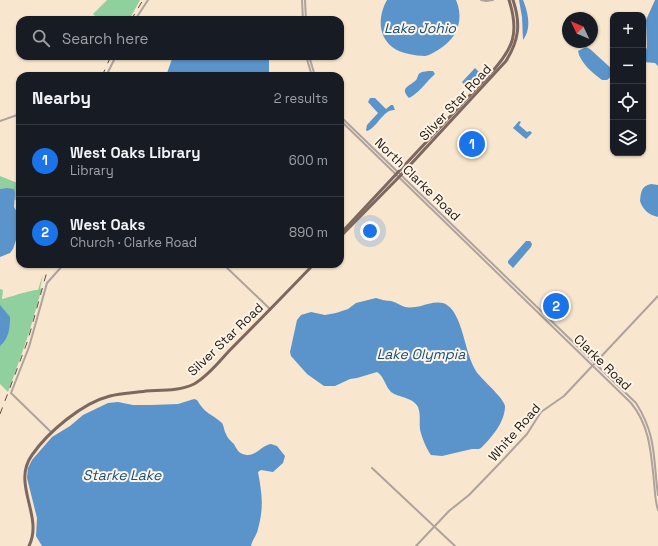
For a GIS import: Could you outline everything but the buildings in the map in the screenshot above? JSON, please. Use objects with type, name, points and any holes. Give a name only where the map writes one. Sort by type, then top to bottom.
[{"type":"main road","name":"Silver Star Road","points":[[344,232],[366,208],[400,176],[491,76],[510,46],[514,29],[513,13],[509,0]]},
{"type":"main road","name":"Silver Star Road","points":[[344,232],[378,193],[451,115],[506,61],[516,42],[518,26],[513,0]]},
{"type":"main road","points":[[434,138],[451,115]]},
{"type":"main road","name":"Silver Star Road","points":[[29,546],[32,539],[33,528],[24,484],[25,469],[31,456],[51,432],[62,422],[90,405],[109,396],[193,385],[202,378],[310,268]]},
{"type":"street","points":[[138,16],[148,0]]},
{"type":"street","points":[[303,16],[304,0]]},
{"type":"street","points":[[304,0],[306,16]]},
{"type":"street","points":[[481,0],[486,2],[494,0]]},
{"type":"street","points":[[108,72],[114,60]]},
{"type":"street","points":[[307,60],[311,72]]},
{"type":"street","points":[[310,60],[314,72]]},
{"type":"street","points":[[0,121],[16,115]]},
{"type":"street","name":"North Clarke Road","points":[[344,120],[482,255]]},
{"type":"street","name":"North Clarke Road","points":[[344,124],[397,173]]},
{"type":"street","name":"Clarke Road","points":[[482,255],[596,362],[633,399],[645,418],[653,445],[658,495]]},
{"type":"street","name":"Clarke Road","points":[[482,255],[632,403],[644,422],[649,438],[655,498],[658,510]]},
{"type":"street","points":[[51,432],[11,393],[29,347],[48,283],[61,268]]},
{"type":"street","points":[[227,268],[270,309]]},
{"type":"street","name":"White Road","points":[[416,546],[449,511],[469,495],[527,434],[541,412],[564,396],[658,296]]},
{"type":"street","points":[[372,468],[455,546]]},
{"type":"green space","points":[[107,0],[140,0],[131,16],[95,16],[93,14]]},
{"type":"green space","points":[[0,176],[16,182],[16,200],[14,200],[15,193],[6,188],[0,189]]},
{"type":"green space","points":[[43,274],[40,289],[42,288],[28,336],[8,392],[0,384],[0,289],[3,290],[2,299],[38,290]]},
{"type":"water","name":"Lake Johio","points":[[387,0],[456,0],[459,14],[458,27],[452,39],[447,44],[431,54],[423,56],[399,51],[386,41],[381,26],[381,17]]},
{"type":"water","points":[[519,0],[523,0],[528,20],[528,31],[523,40],[522,17]]},
{"type":"water","points":[[655,0],[658,0],[658,66],[655,63],[646,62],[646,20]]},
{"type":"water","points":[[584,48],[590,49],[610,67],[610,78],[607,80],[602,80],[598,77],[581,60],[578,51]]},
{"type":"water","points":[[172,60],[269,60],[269,72],[167,72]]},
{"type":"water","points":[[475,68],[481,74],[467,88],[462,82]]},
{"type":"water","points":[[425,71],[433,71],[435,74],[419,91],[409,98],[406,95],[406,88],[416,80],[420,73]]},
{"type":"water","points":[[370,98],[375,98],[386,109],[393,105],[395,110],[387,112],[371,129],[367,131],[367,125],[378,113],[368,102]]},
{"type":"water","points":[[519,121],[521,122],[519,125],[527,132],[530,131],[532,133],[526,139],[513,128]]},
{"type":"water","points":[[651,184],[658,185],[658,217],[647,212],[640,201],[643,188]]},
{"type":"water","points":[[0,189],[14,189],[16,240],[10,253],[0,257]]},
{"type":"water","points":[[526,241],[530,241],[532,244],[531,247],[513,268],[508,261]]},
{"type":"water","name":"Lake Olympia","points":[[376,298],[407,307],[441,303],[447,305],[453,311],[458,319],[475,369],[498,395],[505,406],[503,418],[493,434],[481,448],[442,456],[431,455],[421,432],[418,407],[413,401],[391,392],[377,372],[350,379],[335,386],[324,386],[307,374],[291,356],[290,352],[297,320],[301,315],[311,312],[325,315],[336,313],[348,309],[356,303]]},
{"type":"water","points":[[0,305],[10,317],[10,325],[5,340],[0,346]]},
{"type":"water","name":"Starke Lake","points":[[194,399],[197,400],[206,411],[222,423],[225,433],[240,453],[250,455],[271,444],[277,446],[285,456],[283,463],[273,472],[261,470],[258,472],[262,507],[260,521],[251,546],[42,546],[36,536],[37,518],[27,478],[28,468],[32,460],[52,437],[70,426],[83,415],[108,403],[118,402],[133,405],[178,404]]},
{"type":"railway","points":[[133,16],[143,0]]},
{"type":"railway","points":[[104,72],[109,60]]},
{"type":"railway","points":[[0,414],[28,340],[48,268]]},
{"type":"place","name":"West Oaks Library","points":[[472,144]]},
{"type":"place","name":"West Oaks","points":[[556,306]]}]
